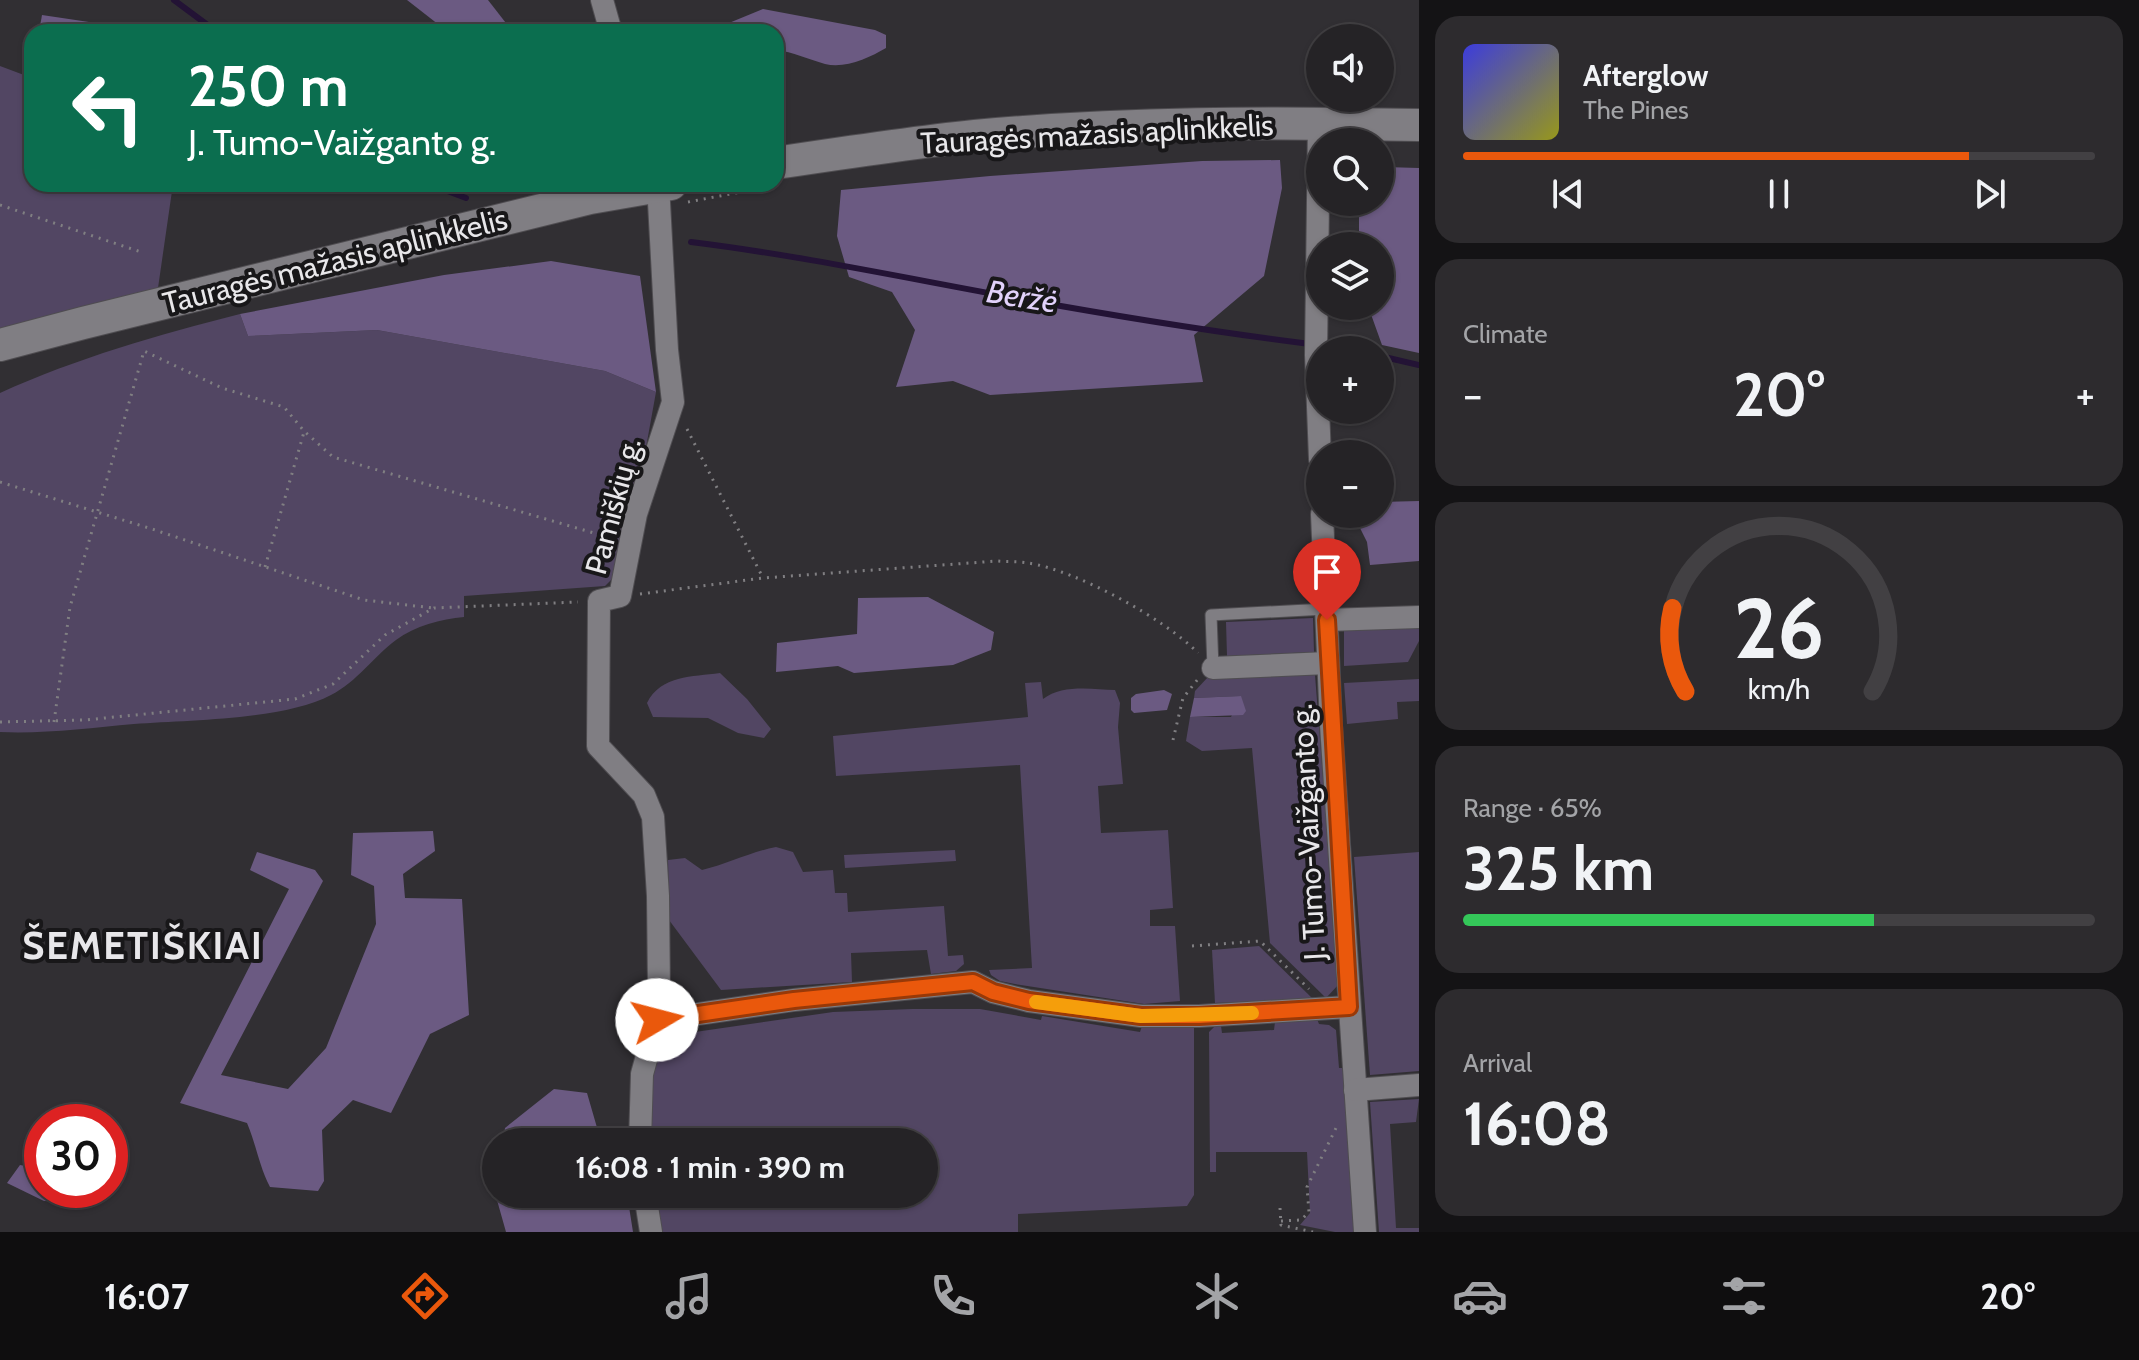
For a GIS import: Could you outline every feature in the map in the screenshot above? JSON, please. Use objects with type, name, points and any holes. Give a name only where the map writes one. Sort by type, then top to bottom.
[{"type":"main road","name":"Tauragės mažasis aplinkkelis","points":[[784,162],[977,136],[1113,127],[1319,123],[1419,125]]},
{"type":"main road","name":"Tauragės mažasis aplinkkelis","points":[[0,345],[623,192]]},
{"type":"street","points":[[602,0],[609,24]]},
{"type":"street","points":[[1319,123],[1316,355],[1319,440]]},
{"type":"street","name":"Pamiškių g.","points":[[640,1128],[642,1074],[657,1020],[658,896],[653,817],[644,795],[598,746],[610,598],[630,544],[647,478],[673,402],[667,350],[662,192]]},
{"type":"street","name":"J. Tumo-Vaižganto g.","points":[[1323,528],[1328,663],[1365,1232]]},
{"type":"street","points":[[1326,615],[1419,617]]},
{"type":"street","points":[[1213,668],[1328,663]]},
{"type":"street","points":[[657,1020],[794,1000],[973,982],[993,992],[1029,1001],[1141,1016],[1199,1016],[1349,1007]]},
{"type":"street","points":[[1355,1090],[1419,1085]]},
{"type":"street","points":[[647,1208],[651,1232]]},
{"type":"lane","points":[[1213,668],[1211,615],[1326,615]]},
{"type":"path","points":[[0,205],[144,253]]},
{"type":"path","points":[[54,722],[70,607],[144,351],[222,388],[284,407],[304,431],[333,457],[630,544]]},
{"type":"path","points":[[673,402],[763,578]]},
{"type":"path","points":[[265,567],[304,431]]},
{"type":"path","points":[[0,482],[364,600],[434,608],[610,598],[763,578],[997,561],[1030,563],[1116,596],[1181,635],[1213,668],[1195,681],[1183,698],[1173,740]]},
{"type":"path","points":[[0,722],[54,722],[295,699],[333,684],[385,635],[434,608]]},
{"type":"path","points":[[1192,946],[1260,941],[1321,1001],[1322,1009]]},
{"type":"path","points":[[1281,1221],[1301,1220],[1309,1212],[1307,1187],[1340,1121],[1357,1120]]},
{"type":"path","points":[[1280,1208],[1281,1225],[1313,1232]]},
{"type":"shaded area","points":[[407,0],[488,0],[507,24],[438,24]]},
{"type":"shaded area","points":[[763,9],[875,30],[886,35],[886,48],[857,62],[825,64],[784,51],[784,24],[726,24]]},
{"type":"shaded area","points":[[42,15],[102,24],[40,24]]},
{"type":"shaded area","points":[[0,66],[24,75],[24,192],[172,192],[158,288],[0,332]]},
{"type":"shaded area","points":[[1280,160],[1282,188],[1264,276],[1194,335],[1203,382],[990,395],[953,381],[896,387],[915,330],[892,292],[849,277],[837,236],[841,190],[1202,161]]},
{"type":"shaded area","points":[[1394,167],[1419,168],[1419,353],[1394,348],[1394,336],[1379,336],[1373,320],[1394,320],[1394,232],[1359,232],[1359,216],[1394,216]]},
{"type":"shaded area","points":[[551,261],[640,276],[656,392],[605,371],[377,330],[248,336],[240,314],[444,275]]},
{"type":"shaded area","points":[[240,314],[248,336],[377,330],[605,371],[656,392],[645,453],[623,524],[614,577],[605,586],[464,596],[464,617],[437,621],[411,631],[396,640],[340,690],[288,710],[208,720],[0,732],[0,393],[118,348]]},
{"type":"shaded area","points":[[1419,501],[1419,561],[1370,565],[1367,542],[1360,528],[1394,528],[1394,502]]},
{"type":"shaded area","points":[[928,597],[994,632],[991,650],[953,665],[854,673],[838,666],[776,672],[777,643],[857,634],[858,598]]},
{"type":"shaded area","points":[[1313,618],[1314,652],[1227,656],[1226,622]]},
{"type":"shaded area","points":[[1419,622],[1419,641],[1408,662],[1344,666],[1344,627]]},
{"type":"shaded area","points":[[720,673],[747,699],[771,729],[764,738],[738,733],[708,718],[653,717],[647,703],[660,687],[678,679]]},
{"type":"shaded area","points":[[1315,675],[1339,984],[1326,998],[1270,943],[1252,748],[1202,751],[1186,741],[1190,717],[1231,717],[1241,696],[1194,698],[1195,691],[1208,677]]},
{"type":"shaded area","points":[[1419,679],[1419,701],[1397,702],[1398,719],[1347,724],[1344,683]]},
{"type":"shaded area","points":[[1041,682],[1043,699],[1068,689],[1115,690],[1120,703],[1118,727],[1123,784],[1098,786],[1101,833],[1168,830],[1173,908],[1150,910],[1150,926],[1175,926],[1180,1001],[1144,1004],[1015,984],[1000,981],[991,975],[989,970],[1032,968],[1020,765],[836,776],[833,736],[1028,717],[1025,683]]},
{"type":"shaded area","points":[[1164,690],[1172,694],[1167,710],[1134,713],[1131,710],[1131,698],[1136,694]]},
{"type":"shaded area","points":[[1241,696],[1246,711],[1243,715],[1190,717],[1194,698]]},
{"type":"shaded area","points":[[433,831],[435,851],[403,874],[405,898],[462,899],[469,1015],[430,1034],[391,1113],[353,1100],[322,1130],[324,1181],[318,1191],[270,1187],[247,1123],[180,1103],[289,889],[250,870],[257,852],[315,870],[323,881],[221,1075],[288,1089],[326,1048],[376,924],[374,886],[351,875],[353,833]]},
{"type":"shaded area","points":[[776,847],[793,852],[803,872],[833,870],[835,893],[847,893],[848,912],[944,906],[948,956],[963,955],[964,964],[956,971],[931,974],[927,950],[851,953],[852,982],[721,990],[669,920],[668,860],[685,858],[702,870]]},
{"type":"shaded area","points":[[955,850],[956,861],[845,868],[844,855]]},
{"type":"shaded area","points":[[1419,852],[1419,1071],[1370,1075],[1354,857]]},
{"type":"shaded area","points":[[1259,946],[1313,999],[1215,1003],[1212,950]]},
{"type":"shaded area","points":[[980,1009],[1140,1032],[1143,1023],[1194,1027],[1194,1195],[1187,1206],[1018,1214],[1018,1232],[655,1232],[651,1208],[938,1208],[938,1128],[647,1128],[655,1053],[673,1040],[695,1032],[833,1012]]},
{"type":"shaded area","points":[[1317,1019],[1319,1024],[1336,1030],[1339,1068],[1344,1068],[1356,1232],[1335,1232],[1300,1225],[1310,1213],[1307,1152],[1216,1152],[1216,1172],[1210,1172],[1209,1032],[1215,1026],[1221,1026],[1222,1033],[1274,1030],[1275,1022]]},
{"type":"shaded area","points":[[554,1089],[587,1093],[597,1128],[505,1128]]},
{"type":"shaded area","points":[[1419,1099],[1416,1122],[1390,1124],[1396,1228],[1419,1228],[1419,1232],[1379,1232],[1370,1102]]},
{"type":"shaded area","points":[[20,1165],[24,1166],[24,1191],[7,1183]]},
{"type":"shaded area","points":[[499,1208],[629,1208],[633,1232],[506,1232]]},
{"type":"waterway","name":"Beržė","points":[[174,0],[206,24]]},
{"type":"waterway","name":"Beržė","points":[[450,192],[466,198]]},
{"type":"waterway","name":"Beržė","points":[[691,242],[817,261],[1133,318],[1306,343]]},
{"type":"waterway","name":"Beržė","points":[[1394,359],[1419,365]]},
{"type":"slow traffic","points":[[1036,1002],[1141,1016],[1252,1013]]},
{"type":"district","name":"ŠEMETIŠKIAI","points":[[143,945]]},
{"type":"route","points":[[657,1020],[794,1000],[973,982],[993,992],[1029,1001],[1141,1016],[1199,1016],[1349,1007],[1327,620]]}]
